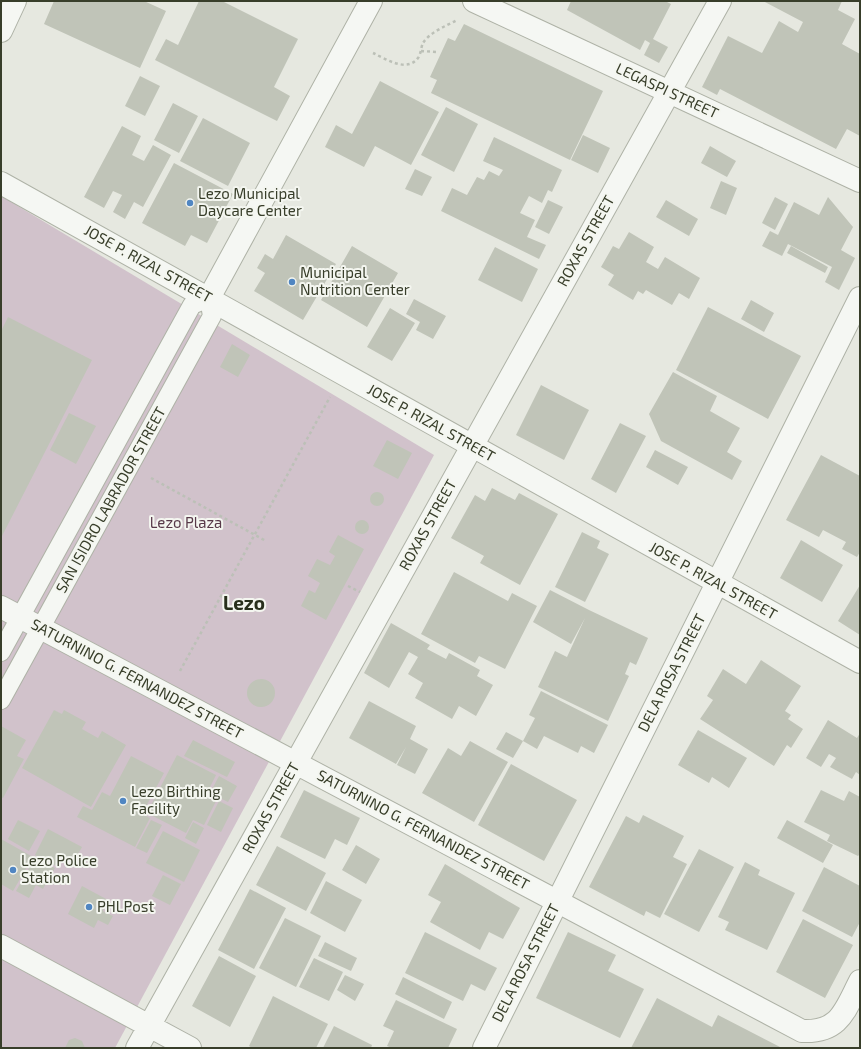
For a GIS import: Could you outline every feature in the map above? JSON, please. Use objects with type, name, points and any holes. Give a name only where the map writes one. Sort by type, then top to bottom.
[{"type":"street","points":[[1,31],[15,1]]},
{"type":"street","points":[[209,298],[371,1]]},
{"type":"street","name":"LEGASPI STREET","points":[[474,1],[860,181]]},
{"type":"street","name":"ROXAS STREET","points":[[137,1048],[720,1]]},
{"type":"street","name":"JOSE P. RIZAL STREET","points":[[1,183],[860,662]]},
{"type":"street","name":"DELA ROSA STREET","points":[[484,1048],[860,298]]},
{"type":"street","name":"SATURNINO G. FERNANDEZ STREET","points":[[1,607],[802,1031],[814,1032],[835,1023],[842,1016],[860,981]]},
{"type":"street","points":[[1,946],[190,1048]]},
{"type":"lane","name":"SAN ISIDRO LABRADOR STREET","points":[[1,652],[192,305],[209,298],[212,316],[1,700]]},
{"type":"path","points":[[349,41],[393,63],[405,65],[413,62],[419,57],[423,43],[430,36],[461,19]]},
{"type":"path","points":[[421,50],[437,52]]},
{"type":"path","points":[[167,695],[343,374]]},
{"type":"path","points":[[130,467],[266,541]]},
{"type":"green space","name":"Lezo Plaza","points":[[1,196],[434,455],[115,1048],[1,1048]]},
{"type":"building","points":[[54,1],[144,1],[166,11],[140,68],[44,24]]},
{"type":"building","points":[[199,1],[222,1],[298,39],[274,87],[290,96],[277,121],[155,60],[166,39],[178,45]]},
{"type":"building","points":[[571,1],[665,1],[671,4],[653,39],[668,47],[659,63],[644,55],[650,43],[645,40],[640,50],[567,10]]},
{"type":"building","points":[[763,1],[842,1],[838,10],[855,19],[842,44],[860,54],[860,136],[847,129],[836,149],[720,89],[717,95],[702,87],[728,36],[762,53],[779,21],[798,32],[803,22]]},
{"type":"building","points":[[464,24],[603,91],[570,160],[431,93],[437,80],[430,77],[448,38],[455,41]]},
{"type":"building","points":[[140,76],[160,86],[145,116],[125,106]]},
{"type":"building","points":[[380,81],[439,112],[411,165],[375,146],[364,167],[325,147],[336,125],[352,134]]},
{"type":"building","points":[[173,103],[198,116],[179,153],[154,140]]},
{"type":"building","points":[[446,107],[478,124],[454,172],[421,155]]},
{"type":"building","points":[[203,118],[250,143],[228,186],[180,161]]},
{"type":"building","points":[[122,126],[141,136],[132,155],[144,161],[153,145],[171,155],[143,207],[134,202],[125,219],[113,212],[122,195],[113,191],[104,208],[84,197]]},
{"type":"building","points":[[583,135],[610,148],[598,173],[571,160]]},
{"type":"building","points":[[494,137],[562,170],[552,192],[548,190],[542,203],[529,196],[520,213],[535,220],[527,237],[546,245],[539,259],[441,211],[452,188],[467,195],[477,177],[484,180],[489,171],[499,176],[503,170],[483,161]]},
{"type":"building","points":[[710,146],[736,161],[727,177],[701,163]]},
{"type":"building","name":"Lezo Municipal Daycare Center","points":[[174,163],[233,194],[207,243],[191,235],[185,246],[142,223]]},
{"type":"building","points":[[415,169],[432,177],[422,196],[405,189]]},
{"type":"building","points":[[721,181],[737,188],[726,215],[710,208]]},
{"type":"building","points":[[775,197],[788,204],[775,230],[762,223]]},
{"type":"building","points":[[828,197],[853,227],[841,250],[855,258],[839,290],[825,282],[832,267],[788,244],[782,256],[762,246],[770,231],[778,235],[794,202],[819,215]]},
{"type":"building","points":[[548,200],[563,207],[549,234],[535,227]]},
{"type":"building","points":[[666,200],[698,219],[689,236],[656,217]]},
{"type":"building","points":[[629,232],[654,247],[646,262],[658,269],[665,257],[700,278],[689,299],[679,293],[672,305],[646,290],[643,294],[638,291],[633,300],[608,285],[614,275],[601,267],[613,246],[619,249]]},
{"type":"building","name":"Municipal Nutrition Center","points":[[286,235],[336,264],[303,320],[254,291],[265,273],[257,268],[265,254],[273,259]]},
{"type":"building","points":[[352,246],[398,273],[367,327],[321,300]]},
{"type":"building","points":[[791,246],[828,267],[825,273],[787,253]]},
{"type":"building","points":[[495,247],[538,269],[522,302],[478,280]]},
{"type":"building","points":[[414,299],[446,316],[433,339],[416,330],[420,322],[406,314]]},
{"type":"building","points":[[751,300],[774,313],[764,332],[741,319]]},
{"type":"building","points":[[708,307],[801,356],[768,419],[676,370]]},
{"type":"building","points":[[390,308],[415,323],[392,361],[367,347]]},
{"type":"building","points":[[8,317],[92,360],[1,538],[1,331]]},
{"type":"building","points":[[232,344],[250,355],[238,377],[220,367]]},
{"type":"building","points":[[673,372],[717,396],[710,411],[740,428],[727,452],[742,461],[732,480],[661,441],[649,414]]},
{"type":"building","points":[[541,385],[589,410],[564,460],[516,435]]},
{"type":"building","points":[[69,413],[96,426],[76,464],[50,450]]},
{"type":"building","points":[[620,423],[646,436],[616,493],[591,479]]},
{"type":"building","points":[[387,440],[412,453],[398,479],[373,466]]},
{"type":"building","points":[[655,450],[688,467],[678,485],[646,467]]},
{"type":"building","points":[[821,455],[860,476],[860,552],[857,557],[842,549],[846,542],[823,530],[819,537],[786,520]]},
{"type":"building","points":[[492,488],[515,500],[519,493],[558,514],[520,585],[480,563],[484,556],[451,538],[475,495],[485,501]]},
{"type":"building","points":[[374,492],[380,492],[384,496],[384,502],[380,506],[374,506],[370,502],[370,496]]},
{"type":"building","points":[[359,520],[365,520],[369,524],[369,530],[365,534],[359,534],[355,530],[355,524]]},
{"type":"building","points":[[582,532],[600,541],[597,548],[609,554],[585,602],[555,587]]},
{"type":"building","points":[[338,535],[364,549],[326,620],[301,606],[309,590],[315,593],[320,583],[308,576],[317,559],[330,565],[335,556],[329,552]]},
{"type":"building","points":[[801,540],[843,565],[822,602],[780,578]]},
{"type":"building","points":[[454,572],[508,601],[512,593],[537,606],[505,669],[479,656],[475,663],[421,634]]},
{"type":"building","points":[[860,585],[860,635],[838,621]]},
{"type":"building","points":[[550,590],[648,638],[636,665],[630,662],[625,674],[629,676],[608,721],[538,687],[555,651],[567,657],[585,618],[571,644],[533,622]]},
{"type":"building","points":[[391,623],[430,645],[427,649],[446,659],[449,653],[480,670],[477,676],[493,685],[476,716],[459,706],[452,719],[415,698],[423,683],[408,674],[418,657],[409,652],[389,688],[364,673]]},
{"type":"building","points":[[761,660],[801,686],[785,711],[791,715],[788,719],[803,729],[791,748],[787,745],[774,766],[700,719],[713,700],[707,696],[723,669],[746,684]]},
{"type":"building","points":[[261,679],[267,680],[271,683],[274,687],[274,699],[271,703],[267,706],[261,707],[255,706],[251,703],[248,699],[247,693],[248,687],[251,683],[255,680]]},
{"type":"building","points":[[541,691],[608,725],[594,753],[581,746],[578,753],[544,736],[537,749],[523,741],[535,718],[529,715]]},
{"type":"building","points":[[369,701],[416,726],[410,739],[428,749],[415,774],[397,765],[406,747],[396,764],[349,738]]},
{"type":"building","points":[[54,710],[62,714],[64,710],[86,722],[82,729],[98,738],[102,731],[126,745],[91,807],[22,768]]},
{"type":"building","points":[[828,720],[857,738],[860,733],[860,775],[856,772],[852,779],[830,767],[836,758],[829,754],[821,767],[806,758]]},
{"type":"building","points":[[1,726],[26,740],[17,756],[24,759],[3,798],[1,797]]},
{"type":"building","points":[[698,730],[747,758],[729,788],[712,777],[709,783],[678,765]]},
{"type":"building","points":[[506,732],[523,741],[513,758],[496,749]]},
{"type":"building","points":[[193,740],[235,762],[227,777],[184,756]]},
{"type":"building","points":[[470,741],[508,762],[474,822],[422,793],[448,748],[461,756]]},
{"type":"building","points":[[177,755],[216,775],[207,793],[217,799],[204,825],[193,820],[186,833],[147,813]]},
{"type":"building","name":"Lezo Birthing Facility","points":[[131,756],[164,773],[142,814],[150,818],[135,847],[77,817],[83,806],[92,810],[102,792],[110,796]]},
{"type":"building","points":[[511,764],[577,800],[544,861],[478,825]]},
{"type":"building","points":[[219,776],[237,786],[228,802],[210,793]]},
{"type":"building","points":[[304,790],[360,818],[347,845],[335,839],[325,859],[280,837]]},
{"type":"building","points":[[821,790],[844,801],[849,791],[860,797],[860,854],[858,856],[827,841],[830,835],[804,822]]},
{"type":"building","points":[[219,801],[233,808],[221,832],[207,825]]},
{"type":"building","points":[[643,815],[684,836],[673,857],[687,864],[660,918],[646,911],[644,916],[589,887],[626,816],[639,823]]},
{"type":"building","points":[[18,820],[40,831],[29,851],[8,839]]},
{"type":"building","points":[[151,820],[162,825],[147,853],[136,848]]},
{"type":"building","points":[[787,820],[833,845],[823,863],[777,838]]},
{"type":"building","points":[[193,822],[204,828],[196,844],[185,838]]},
{"type":"building","points":[[48,829],[82,847],[73,863],[61,856],[56,866],[35,855]]},
{"type":"building","points":[[163,831],[200,850],[184,882],[146,863]]},
{"type":"building","name":"Lezo Police Station","points":[[1,839],[33,857],[13,891],[1,884]]},
{"type":"building","points":[[356,845],[380,859],[366,884],[342,870]]},
{"type":"building","points":[[277,846],[326,873],[306,911],[256,885]]},
{"type":"building","points":[[699,849],[734,867],[699,932],[664,914]]},
{"type":"building","points":[[35,857],[55,868],[43,889],[36,885],[29,898],[16,891]]},
{"type":"building","points":[[745,862],[760,870],[758,875],[795,893],[767,950],[725,930],[729,922],[718,917]]},
{"type":"building","points":[[445,864],[520,908],[503,939],[489,932],[480,950],[430,922],[441,902],[428,895]]},
{"type":"building","points":[[824,867],[860,886],[860,922],[852,937],[802,911]]},
{"type":"building","points":[[163,875],[181,884],[170,905],[152,896]]},
{"type":"building","points":[[326,881],[362,900],[345,932],[310,913]]},
{"type":"building","points":[[82,886],[108,900],[103,911],[113,916],[108,925],[98,920],[94,928],[68,914]]},
{"type":"building","points":[[250,889],[286,908],[254,969],[218,950]]},
{"type":"building","points":[[285,918],[321,936],[296,987],[259,968]]},
{"type":"building","points":[[803,919],[853,945],[825,998],[776,972]]},
{"type":"building","points":[[425,932],[497,968],[485,991],[471,984],[463,1001],[405,973]]},
{"type":"building","points":[[568,932],[616,955],[608,971],[644,989],[620,1038],[536,998]]},
{"type":"building","points":[[325,942],[357,958],[351,971],[318,956]]},
{"type":"building","points":[[219,956],[256,976],[230,1027],[192,1006]]},
{"type":"building","points":[[314,958],[343,972],[329,1001],[299,987]]},
{"type":"building","points":[[345,975],[364,984],[355,1001],[337,990]]},
{"type":"building","points":[[403,977],[452,1002],[444,1019],[395,994]]},
{"type":"building","points":[[273,996],[328,1024],[316,1048],[252,1048],[249,1046]]},
{"type":"building","points":[[657,998],[712,1027],[718,1015],[782,1048],[631,1048]]},
{"type":"building","points":[[396,1000],[457,1029],[448,1048],[392,1048],[387,1046],[394,1031],[383,1026]]},
{"type":"building","points":[[334,1026],[372,1045],[371,1048],[323,1048]]},
{"type":"building","points":[[75,1038],[82,1041],[85,1048],[65,1048],[69,1040]]},
{"type":"place","name":"Lezo Municipal Daycare Center","points":[[190,203]]},
{"type":"place","name":"Municipal Nutrition Center","points":[[292,282]]},
{"type":"place","name":"Lezo Birthing Facility","points":[[123,801]]},
{"type":"place","name":"Lezo Police Station","points":[[13,870]]},
{"type":"place","name":"PHLPost","points":[[89,907]]},
{"type":"district","name":"Lezo","points":[[244,603]]}]
